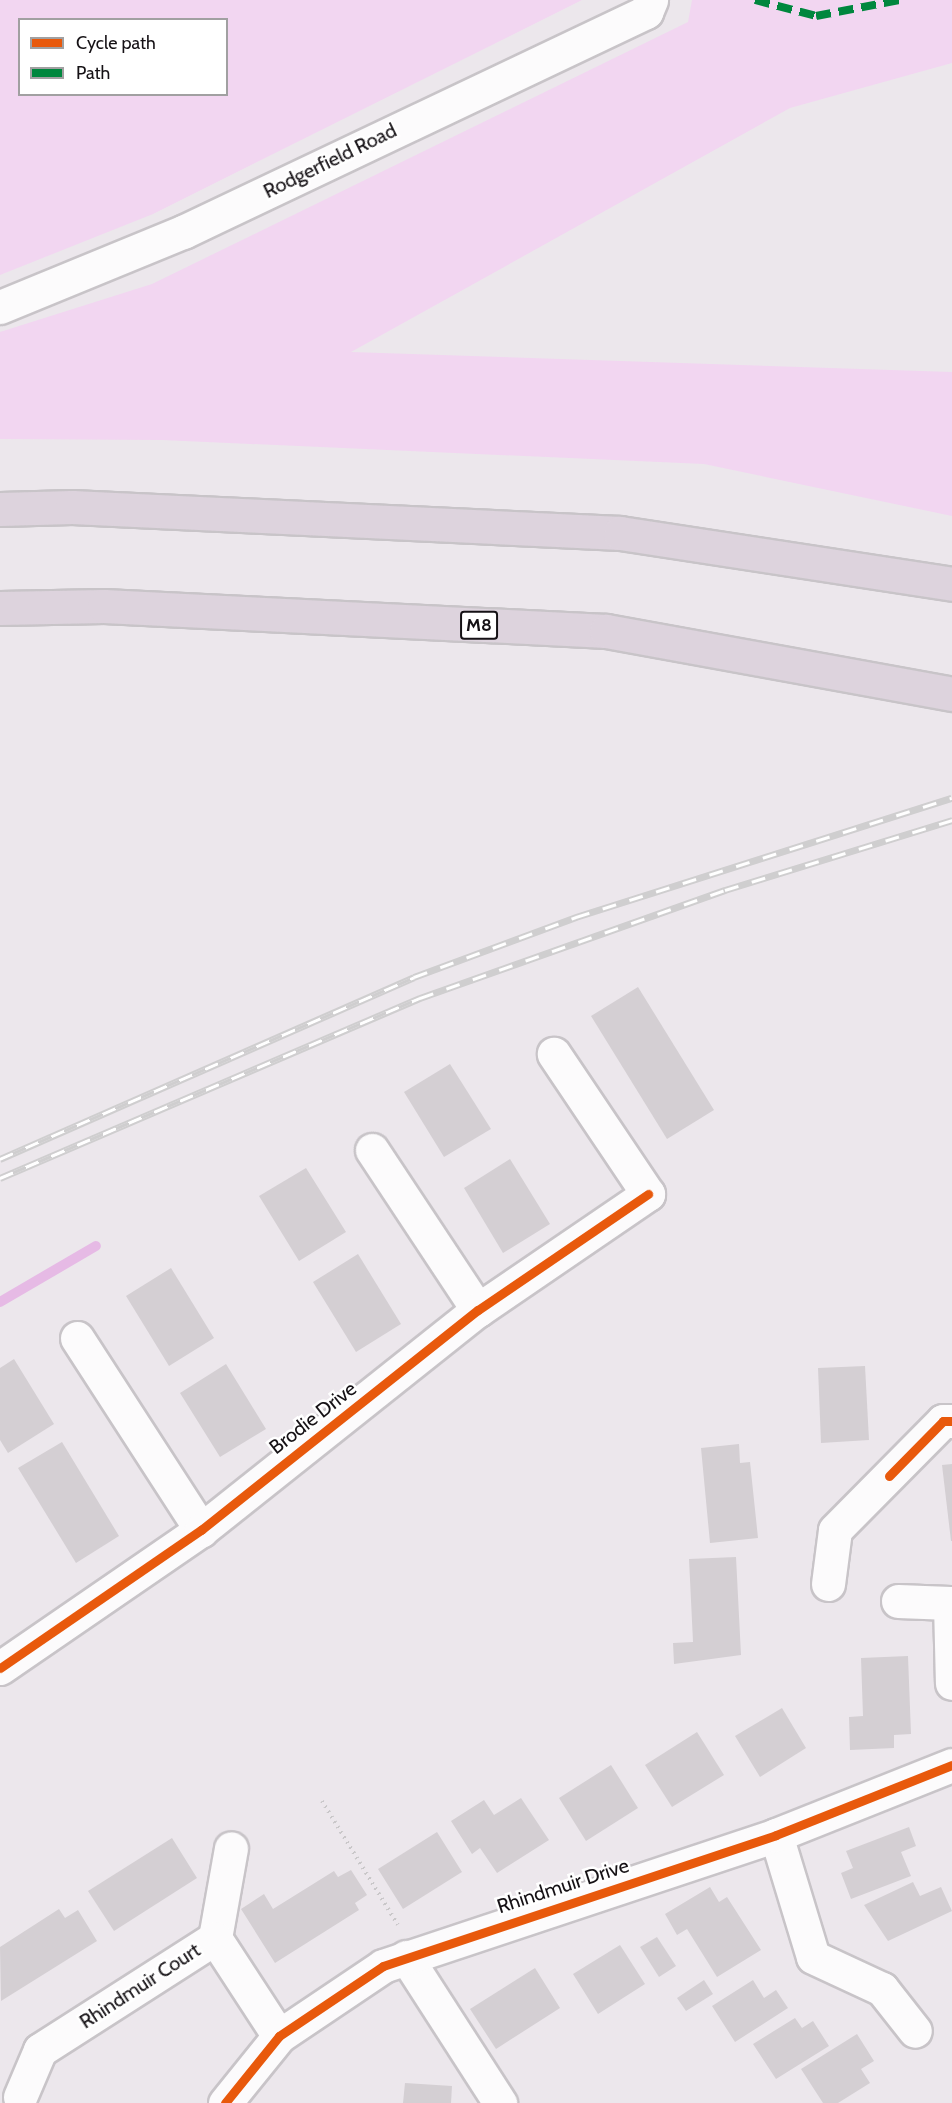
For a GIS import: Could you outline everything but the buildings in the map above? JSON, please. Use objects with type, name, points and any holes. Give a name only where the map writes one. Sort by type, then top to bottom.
[{"type":"highway","points":[[0,509],[72,507],[620,533],[952,584]]},
{"type":"highway","name":"M8","points":[[0,608],[104,606],[606,631],[952,694]]},
{"type":"street","name":"Rodgerfield Road","points":[[0,307],[183,232],[646,12],[651,0]]},
{"type":"street","name":"Brodie Drive","points":[[0,1668],[201,1530],[478,1310],[648,1194],[554,1054]]},
{"type":"street","points":[[372,1150],[478,1310]]},
{"type":"street","points":[[77,1338],[201,1530]]},
{"type":"street","points":[[828,1584],[835,1530],[948,1421]]},
{"type":"street","points":[[898,1601],[950,1603],[952,1683]]},
{"type":"street","name":"Rhindmuir Drive","points":[[225,2103],[279,2036],[383,1966],[776,1835],[952,1765]]},
{"type":"street","points":[[776,1835],[813,1957],[882,1989],[915,2031]]},
{"type":"street","points":[[215,1938],[231,1848]]},
{"type":"street","name":"Rhindmuir Court","points":[[20,2097],[40,2050],[215,1938],[279,2036]]},
{"type":"street","points":[[411,1955],[500,2103]]},
{"type":"path","points":[[322,1801],[411,1955]]},
{"type":"shaded area","points":[[0,0],[582,0],[153,214],[0,275]]},
{"type":"shaded area","points":[[692,0],[952,0],[952,63],[790,108],[351,352],[952,372],[952,516],[704,464],[162,440],[0,439],[0,332],[152,284],[688,22]]},
{"type":"waterway","points":[[0,1302],[96,1246]]},
{"type":"railway","points":[[0,1159],[414,977],[576,917],[952,798]]},
{"type":"railway","points":[[0,1178],[420,998],[725,890],[952,820]]},
{"type":"marked path","points":[[755,0],[816,16],[900,0]]},
{"type":"cycle path","points":[[0,1668],[201,1530],[478,1310],[648,1194]]},
{"type":"cycle path","points":[[889,1476],[943,1421],[952,1421]]},
{"type":"cycle path","points":[[225,2103],[279,2036],[383,1966],[776,1835],[952,1765]]}]
